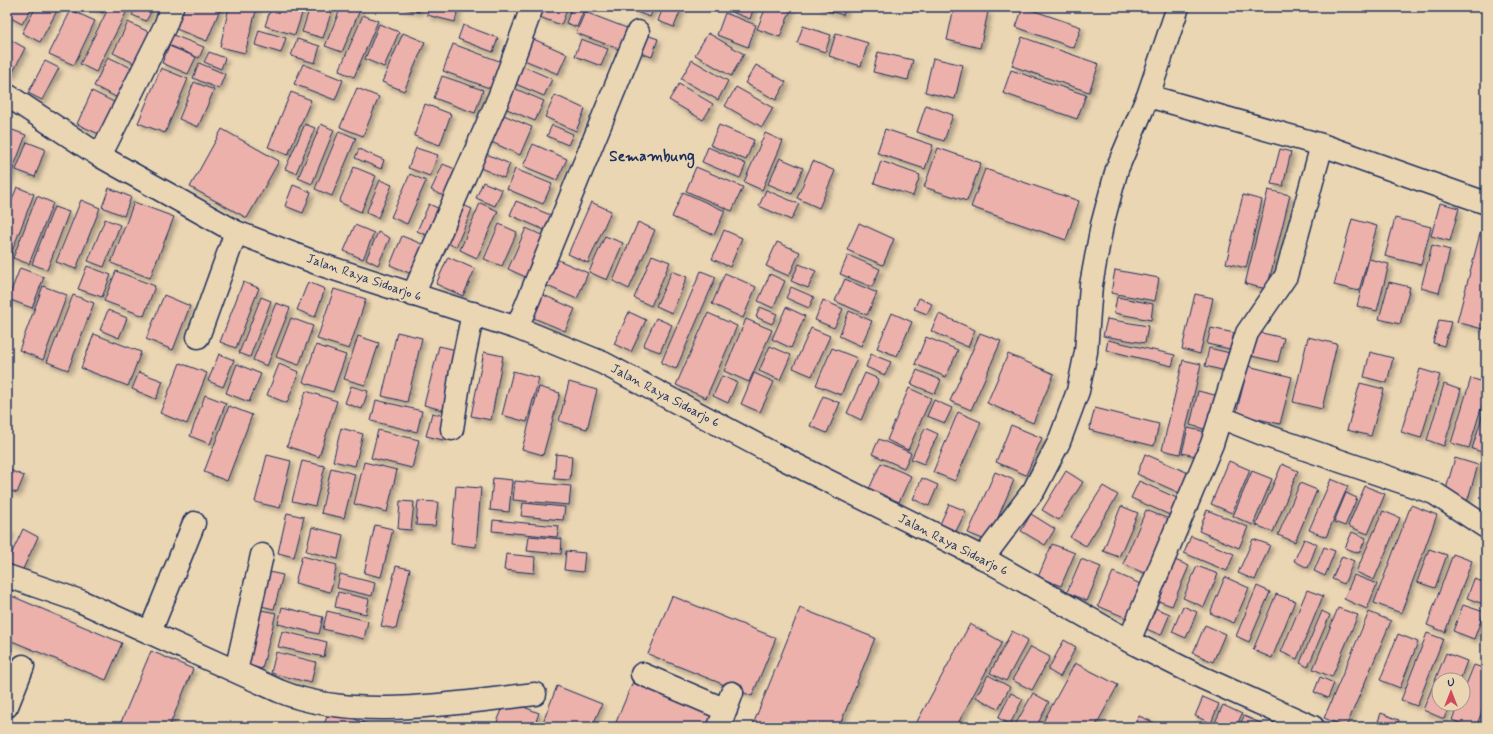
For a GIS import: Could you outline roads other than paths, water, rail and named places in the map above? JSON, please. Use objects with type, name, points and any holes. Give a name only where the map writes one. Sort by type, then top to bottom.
[{"type":"street","points":[[100,156],[165,26],[172,7]]},
{"type":"street","points":[[413,295],[500,95],[532,7]]},
{"type":"street","points":[[983,558],[1034,490],[1059,442],[1078,391],[1086,352],[1091,285],[1102,225],[1117,170],[1148,96],[1178,7]]},
{"type":"street","points":[[517,328],[638,32]]},
{"type":"street","name":"Jalan Raya Sidoarjo 6","points":[[7,95],[100,156],[236,232],[322,265],[517,328],[603,363],[778,456],[983,558],[1129,641],[1203,678],[1313,727]]},
{"type":"street","points":[[1148,96],[1322,145],[1486,203]]},
{"type":"street","points":[[1129,641],[1212,444],[1247,333],[1286,276],[1322,145]]},
{"type":"street","points":[[198,337],[236,232]]},
{"type":"street","points":[[452,429],[461,371],[473,313]]},
{"type":"street","points":[[1220,417],[1270,437],[1434,493],[1486,527]]},
{"type":"street","points":[[150,632],[194,523]]},
{"type":"street","points":[[236,671],[262,555]]},
{"type":"street","points":[[7,576],[80,601],[293,697],[317,703],[371,708],[432,706],[534,694]]},
{"type":"street","points":[[7,706],[23,666]]},
{"type":"street","points":[[642,674],[725,710]]},
{"type":"district","name":"Semambung","points":[[652,157]]}]
